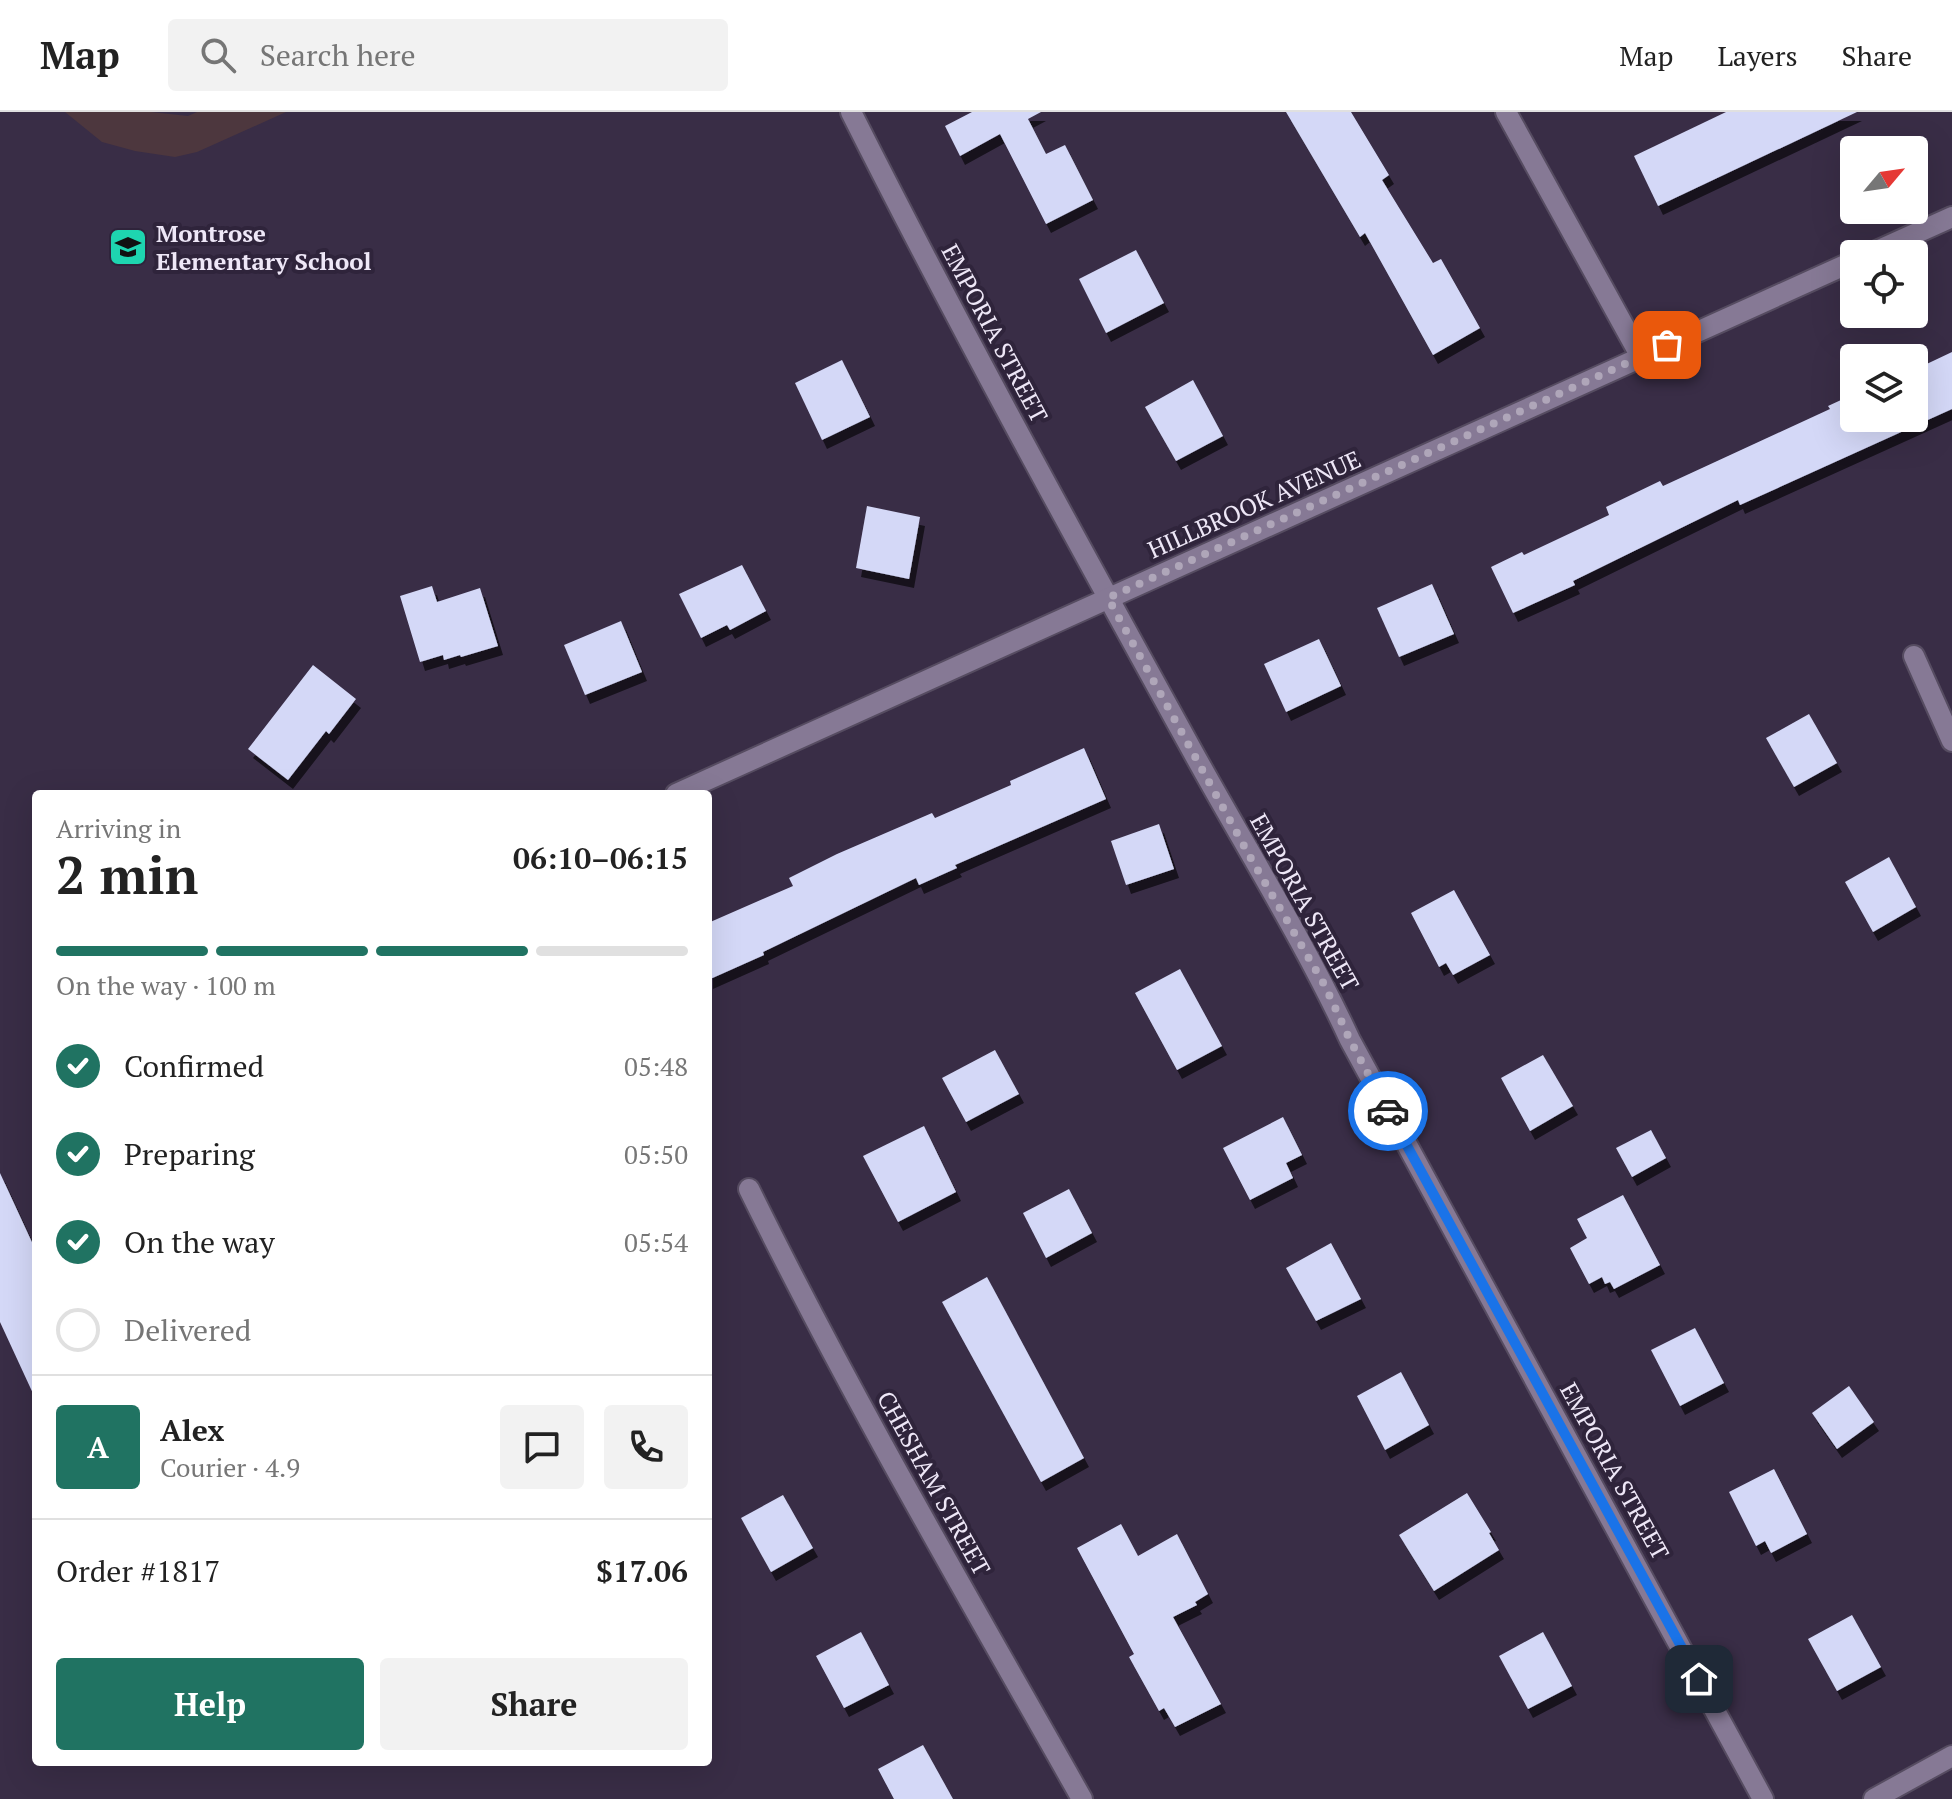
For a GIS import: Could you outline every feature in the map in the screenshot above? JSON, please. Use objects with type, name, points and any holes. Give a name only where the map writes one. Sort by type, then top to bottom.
[{"type":"street","name":"EMPORIA STREET","points":[[851,112],[935,279],[1249,855],[1325,986],[1350,1040],[1763,1799]]},
{"type":"street","points":[[1506,112],[1641,357]]},
{"type":"street","points":[[1901,240],[1952,217]]},
{"type":"street","name":"HILLBROOK AVENUE","points":[[685,790],[1840,267]]},
{"type":"street","points":[[1914,656],[1952,741]]},
{"type":"street","name":"CHESHAM STREET","points":[[749,1189],[891,1461],[1082,1799]]},
{"type":"street","points":[[1874,1799],[1952,1756]]},
{"type":"shaded area","points":[[65,112],[151,112],[188,116],[197,112],[286,112],[197,152],[175,157],[102,142]]},
{"type":"building","points":[[972,112],[1041,112],[1028,119],[1046,154],[1065,145],[1093,200],[1046,224],[1000,134],[960,156],[945,126]]},
{"type":"building","points":[[1286,112],[1351,112],[1389,175],[1382,180],[1433,263],[1441,259],[1480,328],[1433,355],[1365,233],[1360,237]]},
{"type":"building","points":[[1726,112],[1857,112],[1658,206],[1634,156]]},
{"type":"building","points":[[1136,250],[1164,303],[1106,333],[1079,279]]},
{"type":"building","points":[[1952,352],[1952,409],[1928,420],[1928,363]]},
{"type":"building","points":[[842,360],[870,417],[822,440],[795,383]]},
{"type":"building","points":[[1193,380],[1223,436],[1176,461],[1145,407]]},
{"type":"building","points":[[1840,400],[1840,432],[1901,432],[1740,505],[1738,500],[1573,581],[1575,585],[1513,613],[1491,567],[1609,515],[1606,507],[1660,481],[1663,486],[1830,409],[1828,406]]},
{"type":"building","points":[[867,506],[920,517],[909,579],[856,568]]},
{"type":"building","points":[[742,565],[766,611],[730,630],[727,625],[701,638],[679,594]]},
{"type":"building","points":[[1432,584],[1454,634],[1399,657],[1377,608]]},
{"type":"building","points":[[432,586],[437,602],[480,588],[498,646],[461,657],[444,660],[443,655],[420,662],[400,596]]},
{"type":"building","points":[[621,621],[642,672],[585,695],[564,645]]},
{"type":"building","points":[[1319,639],[1341,686],[1286,712],[1264,664]]},
{"type":"building","points":[[313,665],[356,699],[329,734],[326,731],[288,780],[248,749]]},
{"type":"building","points":[[1809,714],[1837,763],[1794,787],[1766,738]]},
{"type":"building","points":[[1084,748],[1106,799],[955,865],[957,868],[919,885],[916,878],[712,978],[712,921],[793,886],[789,878],[837,854],[932,813],[935,818],[1011,785],[1010,781]]},
{"type":"building","points":[[1159,824],[1174,869],[1126,885],[1111,841]]},
{"type":"building","points":[[1889,857],[1916,907],[1873,932],[1845,882]]},
{"type":"building","points":[[1454,890],[1490,955],[1453,975],[1446,963],[1439,967],[1411,913]]},
{"type":"building","points":[[1180,969],[1222,1046],[1177,1070],[1135,993]]},
{"type":"building","points":[[995,1050],[1019,1094],[966,1122],[942,1078]]},
{"type":"building","points":[[1543,1055],[1573,1106],[1530,1131],[1501,1078]]},
{"type":"building","points":[[1283,1117],[1302,1155],[1286,1163],[1293,1178],[1250,1200],[1223,1148]]},
{"type":"building","points":[[924,1126],[956,1192],[898,1222],[863,1156]]},
{"type":"building","points":[[1651,1130],[1666,1158],[1632,1177],[1616,1148]]},
{"type":"building","points":[[0,1173],[32,1242],[32,1391],[0,1322]]},
{"type":"building","points":[[1069,1189],[1092,1233],[1046,1258],[1023,1213]]},
{"type":"building","points":[[1623,1195],[1660,1265],[1614,1289],[1610,1282],[1605,1284],[1602,1277],[1589,1284],[1570,1248],[1587,1238],[1577,1219]]},
{"type":"building","points":[[1331,1243],[1361,1299],[1316,1321],[1286,1268]]},
{"type":"building","points":[[987,1277],[1084,1458],[1041,1482],[942,1302]]},
{"type":"building","points":[[1695,1328],[1724,1383],[1680,1406],[1651,1350]]},
{"type":"building","points":[[1401,1372],[1429,1425],[1385,1450],[1357,1396]]},
{"type":"building","points":[[1849,1386],[1874,1422],[1837,1449],[1812,1413]]},
{"type":"building","points":[[1774,1469],[1807,1534],[1771,1553],[1765,1541],[1756,1546],[1729,1492]]},
{"type":"building","points":[[1467,1493],[1499,1550],[1434,1591],[1399,1535]]},
{"type":"building","points":[[783,1495],[813,1548],[771,1572],[741,1518]]},
{"type":"building","points":[[1121,1524],[1138,1556],[1177,1534],[1208,1594],[1195,1602],[1197,1605],[1173,1617],[1221,1704],[1175,1727],[1164,1708],[1159,1711],[1129,1657],[1134,1654],[1077,1548]]},
{"type":"building","points":[[1852,1615],[1881,1667],[1837,1691],[1808,1639]]},
{"type":"building","points":[[861,1632],[889,1685],[844,1708],[816,1656]]},
{"type":"building","points":[[1543,1632],[1572,1686],[1528,1709],[1499,1656]]},
{"type":"building","points":[[923,1745],[953,1799],[894,1799],[878,1769]]},
{"type":"way so far","points":[[1388,1111],[1325,986],[1108,598],[1667,345]]},
{"type":"place","name":"Montrose Elementary School","points":[[128,247]]},
{"type":"route","points":[[1388,1111],[1699,1679]]}]
